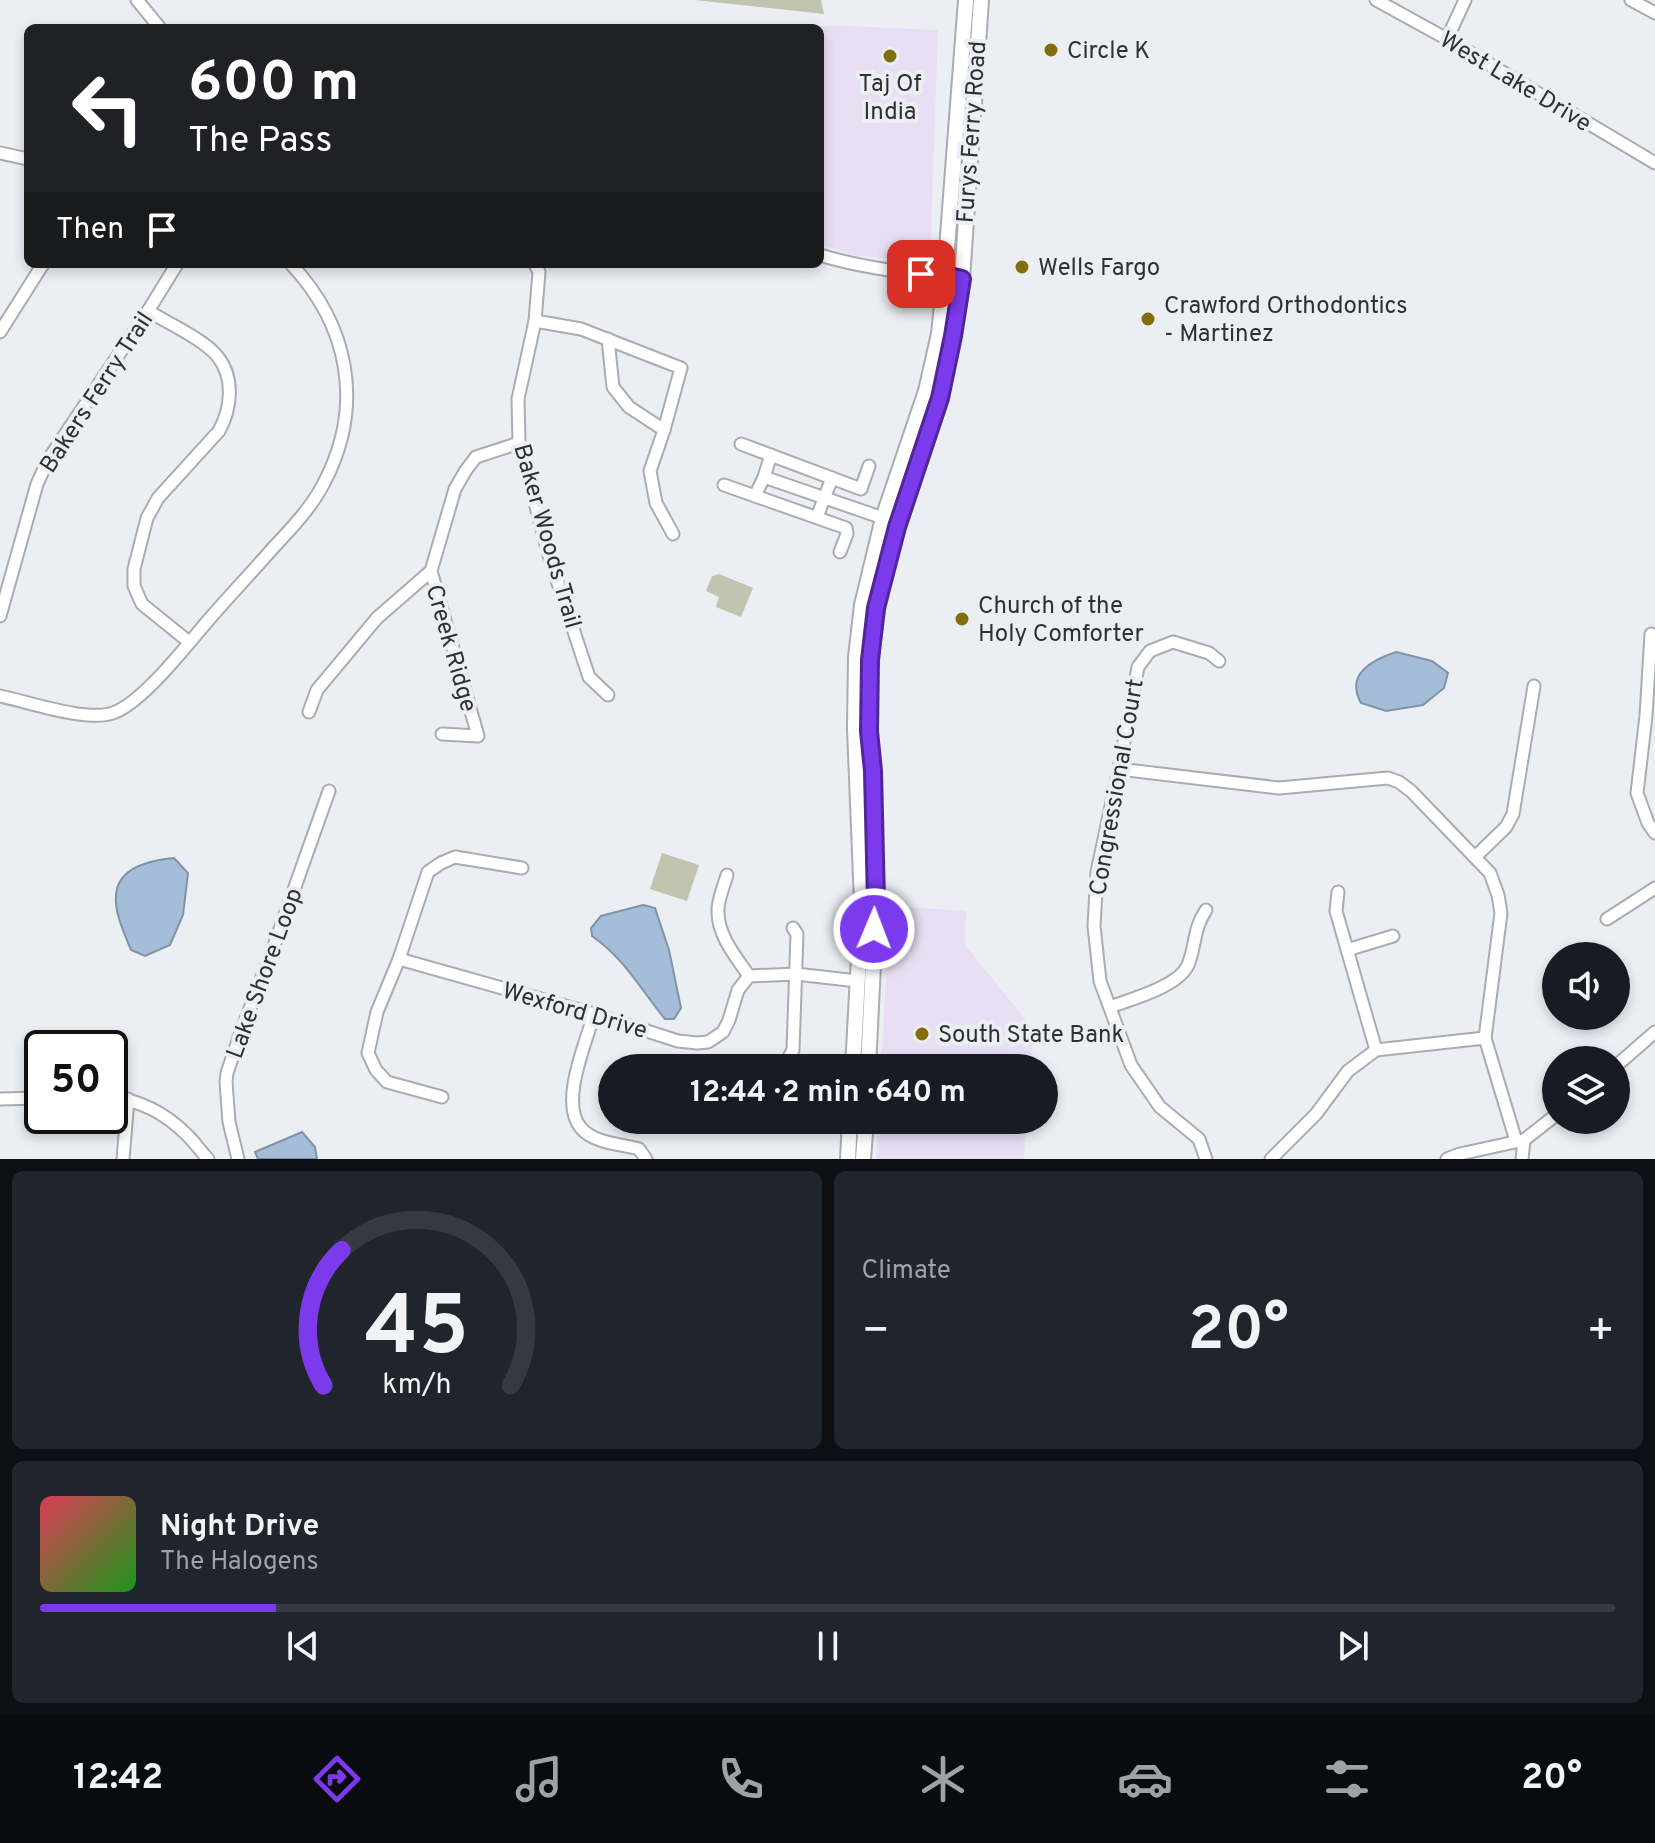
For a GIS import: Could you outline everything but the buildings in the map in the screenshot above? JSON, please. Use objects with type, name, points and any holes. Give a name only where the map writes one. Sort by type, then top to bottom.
[{"type":"main road","name":"Furys Ferry Road","points":[[869,1054],[876,902],[869,731],[870,660],[876,611],[897,527],[940,398],[962,279],[971,30],[966,0]]},
{"type":"main road","name":"Furys Ferry Road","points":[[854,1054],[862,902],[855,729],[856,657],[862,605],[883,518],[926,391],[939,334],[971,30],[981,0]]},
{"type":"main road","points":[[943,297],[933,281],[921,274],[935,266],[947,252]]},
{"type":"main road","points":[[848,1159],[849,1134]]},
{"type":"main road","points":[[863,1159],[865,1134]]},
{"type":"street","points":[[137,0],[157,24]]},
{"type":"street","name":"West Lake Drive","points":[[1376,0],[1655,163]]},
{"type":"street","points":[[1447,39],[1465,0]]},
{"type":"street","points":[[1631,0],[1655,13]]},
{"type":"street","points":[[0,153],[24,158]]},
{"type":"street","points":[[824,256],[851,265],[962,279]]},
{"type":"street","points":[[0,332],[40,268]]},
{"type":"street","name":"Bakers Ferry Trail","points":[[0,616],[37,484],[48,460],[175,268]]},
{"type":"street","points":[[0,696],[90,716],[109,714],[123,708],[156,679],[301,517],[325,482],[344,432],[348,385],[338,341],[326,310],[295,268]]},
{"type":"street","name":"Baker Woods Trail","points":[[539,268],[535,321],[518,399],[519,443],[550,559],[589,677],[608,695]]},
{"type":"street","points":[[148,311],[199,341],[218,357],[228,377],[230,403],[226,418],[219,431],[158,498],[147,518],[134,569],[134,586],[142,604],[189,642]]},
{"type":"street","points":[[535,321],[581,329],[681,368],[650,471],[656,503],[673,534]]},
{"type":"street","points":[[608,339],[613,387],[629,407],[664,430]]},
{"type":"street","points":[[309,712],[317,690],[377,618],[431,571],[455,489],[476,457],[519,443]]},
{"type":"street","points":[[741,444],[861,489],[869,466]]},
{"type":"street","points":[[755,496],[771,455]]},
{"type":"street","points":[[764,477],[883,518]]},
{"type":"street","points":[[817,517],[832,478]]},
{"type":"street","points":[[724,485],[846,528],[847,534],[840,552]]},
{"type":"street","name":"Creek Ridge","points":[[431,571],[478,736],[442,734]]},
{"type":"street","points":[[1651,634],[1650,716],[1637,793],[1655,833]]},
{"type":"street","name":"Congressional Court","points":[[1206,1159],[1199,1139],[1160,1107],[1131,1065],[1100,981],[1094,926],[1097,872],[1138,667],[1150,651],[1173,642],[1209,653],[1219,661]]},
{"type":"street","points":[[1475,857],[1506,827],[1513,814],[1534,686]]},
{"type":"street","points":[[1119,769],[1279,788],[1388,778],[1411,791],[1490,873],[1498,895],[1501,913],[1485,1038],[1520,1141],[1522,1159]]},
{"type":"street","name":"Lake Shore Loop","points":[[238,1159],[229,1122],[227,1073],[329,791]]},
{"type":"street","points":[[442,1097],[387,1082],[376,1070],[368,1053],[377,1012],[399,959],[428,872],[455,857],[522,868]]},
{"type":"street","points":[[727,875],[717,910],[720,928],[749,976],[796,974],[857,981]]},
{"type":"street","points":[[1607,919],[1655,888]]},
{"type":"street","points":[[1338,892],[1336,911],[1376,1050]]},
{"type":"street","points":[[1110,1007],[1174,981],[1187,967],[1199,921],[1206,910]]},
{"type":"street","points":[[791,1054],[797,934],[793,928]]},
{"type":"street","points":[[1347,950],[1393,936]]},
{"type":"street","name":"Wexford Drive","points":[[399,959],[678,1041],[697,1043],[708,1042],[723,1032],[738,990],[749,976]]},
{"type":"street","points":[[594,1014],[572,1091],[573,1112],[581,1129],[596,1138],[639,1149],[646,1159]]},
{"type":"street","points":[[1630,1054],[1655,1032]]},
{"type":"street","points":[[1271,1159],[1316,1114],[1348,1071],[1376,1050],[1485,1038]]},
{"type":"street","points":[[0,1099],[24,1098]]},
{"type":"street","points":[[128,1099],[151,1108],[169,1120],[188,1135],[208,1159]]},
{"type":"street","points":[[1447,1159],[1520,1141],[1542,1125]]},
{"type":"street","points":[[123,1159],[125,1134]]},
{"type":"shaded area","points":[[824,26],[938,30],[930,261],[858,256],[824,245]]},
{"type":"shaded area","points":[[890,906],[966,911],[965,945],[1034,1030],[1031,1054],[882,1054]]},
{"type":"shaded area","points":[[877,1134],[1025,1134],[1024,1159],[876,1159]]},
{"type":"green space","points":[[695,0],[821,0],[824,14]]},
{"type":"green space","points":[[719,574],[753,588],[741,617],[716,607],[719,597],[706,591],[712,576]]},
{"type":"green space","points":[[662,853],[699,865],[687,901],[650,889]]},
{"type":"water","points":[[1396,652],[1432,661],[1448,673],[1444,688],[1423,705],[1386,711],[1361,703],[1356,684],[1359,676],[1370,664]]},
{"type":"water","points":[[174,858],[188,873],[183,915],[170,945],[145,956],[131,950],[123,930],[116,902],[118,885],[138,867]]},
{"type":"water","points":[[643,905],[655,908],[669,950],[681,1008],[674,1019],[665,1019],[623,965],[592,936],[591,928],[601,916]]},
{"type":"water","points":[[302,1132],[315,1147],[317,1159],[258,1159],[255,1152]]},
{"type":"place","name":"Circle K","points":[[1051,50]]},
{"type":"place","name":"Taj Of India","points":[[890,56]]},
{"type":"place","name":"Wells Fargo","points":[[1022,267]]},
{"type":"place","name":"Crawford Orthodontics - Martinez","points":[[1148,319]]},
{"type":"place","name":"Church of the Holy Comforter","points":[[962,619]]},
{"type":"place","name":"South State Bank","points":[[922,1034]]},
{"type":"route","points":[[874,929],[873,771],[869,731],[870,660],[876,608],[897,527],[940,398],[962,279],[921,274]]}]
